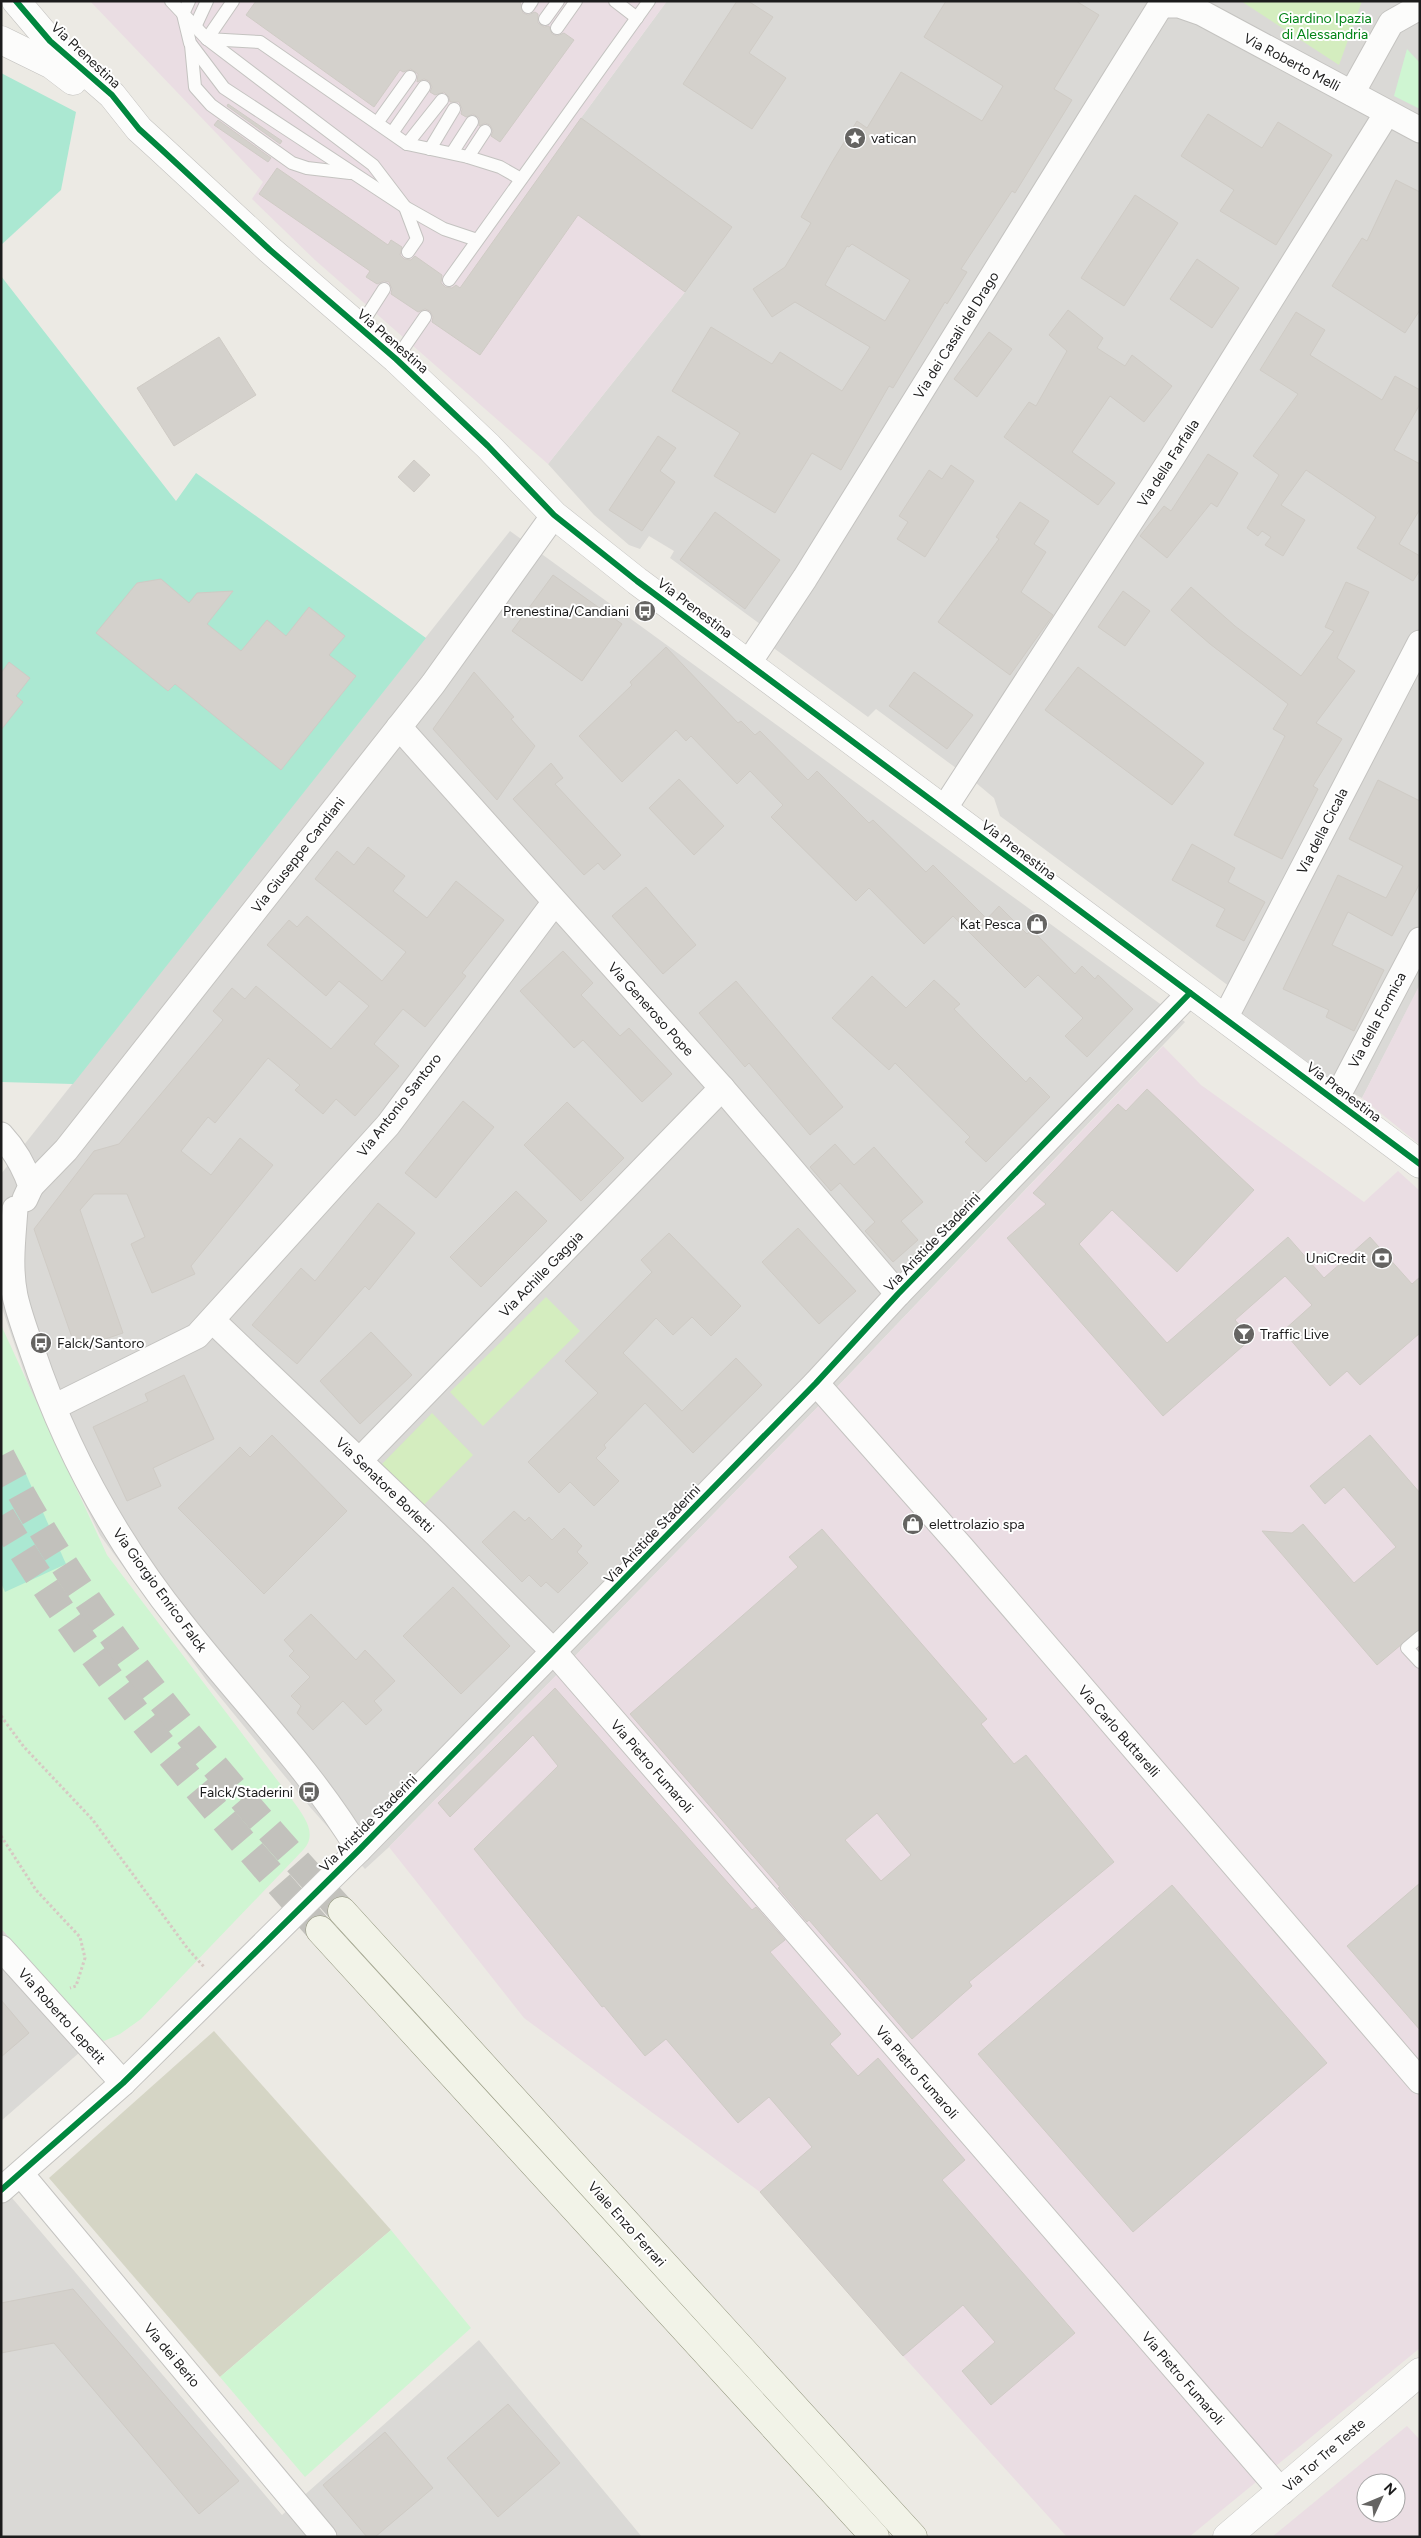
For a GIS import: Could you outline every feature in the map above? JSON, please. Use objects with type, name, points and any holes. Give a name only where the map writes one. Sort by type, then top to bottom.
[{"type":"main road","name":"Viale Enzo Ferrari","points":[[342,1911],[913,2537]]},
{"type":"main road","name":"Viale Enzo Ferrari","points":[[320,1930],[875,2537]]},
{"type":"street","name":"Via Prenestina","points":[[16,1],[50,41],[112,95],[139,129]]},
{"type":"street","name":"Via Roberto Melli","points":[[1158,3],[1179,5],[1202,13],[1420,130]]},
{"type":"street","name":"Via dei Casali del Drago","points":[[748,664],[820,555],[1158,3]]},
{"type":"street","points":[[1352,93],[1391,23],[1415,12]]},
{"type":"street","name":"Via Prenestina","points":[[1,40],[52,65],[139,129],[359,328],[396,359],[488,446],[554,515],[748,664],[1420,1164]]},
{"type":"street","name":"Via della Farfalla","points":[[944,809],[1178,448],[1387,113]]},
{"type":"street","name":"Via Giuseppe Candiani","points":[[8,1205],[26,1198],[31,1186],[66,1150],[433,684],[554,515]]},
{"type":"street","name":"Via della Cicala","points":[[1225,1018],[1420,643]]},
{"type":"street","name":"Via Generoso Pope","points":[[399,727],[554,903],[722,1088],[898,1294]]},
{"type":"street","name":"Via Antonio Santoro","points":[[54,1407],[197,1336],[213,1321],[388,1125],[554,903]]},
{"type":"street","name":"Via della Formica","points":[[1335,1101],[1420,940]]},
{"type":"street","name":"Via Aristide Staderini","points":[[1,2190],[123,2083],[359,1850],[816,1383],[898,1294],[1190,993]]},
{"type":"street","name":"Via Achille Gaggia","points":[[360,1460],[722,1088]]},
{"type":"street","points":[[1,1135],[19,1156],[31,1186]]},
{"type":"street","name":"Via Giorgio Enrico Falck","points":[[8,1205],[15,1297],[40,1374],[100,1502],[146,1575],[182,1625],[316,1786],[359,1850]]},
{"type":"street","name":"Via Senatore Borletti","points":[[213,1321],[360,1460],[554,1652]]},
{"type":"street","name":"Via Carlo Buttarelli","points":[[816,1383],[982,1571],[1420,2080]]},
{"type":"street","name":"Via Pietro Fumaroli","points":[[554,1652],[1282,2492]]},
{"type":"street","name":"Via Roberto Lepetit","points":[[1,1948],[123,2083]]},
{"type":"street","name":"Via dei Berio","points":[[21,2174],[324,2537]]},
{"type":"street","name":"Via Tor Tre Teste","points":[[1227,2537],[1282,2492],[1420,2372]]},
{"type":"lane","points":[[172,1],[206,39],[373,166],[405,208],[417,239],[408,252]]},
{"type":"lane","points":[[188,1],[183,14],[190,43],[195,87],[211,105],[292,163],[307,168],[353,174]]},
{"type":"lane","points":[[195,27],[207,1]]},
{"type":"lane","points":[[206,39],[233,1]]},
{"type":"lane","points":[[545,19],[558,1]]},
{"type":"lane","points":[[557,28],[576,1]]},
{"type":"lane","points":[[615,1],[637,18]]},
{"type":"lane","points":[[450,280],[649,1]]},
{"type":"lane","points":[[206,39],[260,42],[407,144],[452,153],[500,167],[521,180]]},
{"type":"lane","points":[[190,43],[224,88],[405,208],[444,228],[477,240]]},
{"type":"lane","points":[[377,123],[410,77]]},
{"type":"lane","points":[[392,134],[424,87]]},
{"type":"lane","points":[[407,144],[442,100]]},
{"type":"lane","points":[[430,149],[454,109]]},
{"type":"lane","points":[[452,153],[472,122]]},
{"type":"lane","points":[[468,157],[485,131]]},
{"type":"lane","points":[[359,328],[384,289]]},
{"type":"lane","points":[[396,359],[424,317]]},
{"type":"lane","points":[[1420,1637],[1407,1648],[1420,1662]]},
{"type":"path","points":[[1,1716],[24,1746],[92,1819],[188,1948],[221,1986]]},
{"type":"path","points":[[1,1836],[36,1890],[80,1937],[86,1958],[76,1986],[46,1998]]},
{"type":"shaded area","points":[[90,1],[667,1],[581,118],[685,292],[548,464],[315,260],[252,199],[263,182]]},
{"type":"shaded area","points":[[667,1],[1420,1],[1420,985],[1362,1098],[1335,1084],[1238,1013],[1245,998],[1000,816],[994,798],[975,782],[876,709],[868,717],[753,633],[760,624],[670,558],[674,551],[649,536],[640,549],[629,545],[594,515],[548,464],[685,292],[581,118]]},
{"type":"shaded area","points":[[510,531],[1185,1022],[840,1384],[389,1847],[365,1869],[310,1807],[207,1681],[100,1535],[36,1407],[1,1305],[1,1174]]},
{"type":"shaded area","points":[[1420,984],[1420,1145],[1362,1098]]},
{"type":"shaded area","points":[[1163,1046],[1201,1085],[1364,1202],[1398,1171],[1420,1191],[1420,2348],[1189,2537],[1067,2537],[903,2356],[760,2192],[524,2018],[389,1847],[840,1384]]},
{"type":"shaded area","points":[[1,1928],[96,2038],[1,2121]]},
{"type":"shaded area","points":[[214,2031],[391,2230],[220,2377],[49,2178]]},
{"type":"shaded area","points":[[1,2185],[282,2515],[479,2340],[642,2537],[1,2537]]},
{"type":"shaded area","points":[[1407,2426],[1420,2440],[1420,2537],[1272,2537]]},
{"type":"green space","name":"Giardino Ipazia di Alessandria","points":[[1241,1],[1362,1],[1339,65]]},
{"type":"green space","points":[[1407,49],[1420,63],[1420,109],[1394,96]]},
{"type":"green space","points":[[1,73],[76,112],[61,190],[1,245]]},
{"type":"green space","points":[[1,276],[176,501],[196,473],[426,638],[73,1084],[1,1082]]},
{"type":"green space","points":[[546,1297],[580,1331],[483,1426],[450,1392]]},
{"type":"green space","points":[[1,1325],[107,1555],[293,1801],[305,1818],[309,1830],[310,1837],[304,1849],[141,2019],[120,2034],[104,2041],[96,2038],[1,1928]]},
{"type":"green space","points":[[432,1413],[473,1455],[421,1508],[379,1467]]},
{"type":"green space","points":[[25,1472],[66,1564],[5,1592],[1,1583],[1,1483]]},
{"type":"green space","points":[[391,2230],[471,2328],[305,2477],[220,2377]]},
{"type":"building","points":[[256,1],[520,1],[523,13],[528,15],[535,12],[538,14],[538,23],[544,27],[549,26],[552,34],[557,36],[564,33],[574,40],[500,142],[491,136],[493,131],[490,125],[485,123],[479,126],[479,118],[473,114],[466,117],[461,114],[462,109],[459,102],[450,102],[449,97],[444,92],[435,95],[430,92],[432,87],[429,81],[424,79],[417,82],[418,74],[411,69],[403,72],[400,70],[374,107],[246,15]]},
{"type":"building","points":[[737,1],[748,1],[773,17],[749,53],[786,78],[752,129],[683,84]]},
{"type":"building","points":[[946,1],[1076,1],[1099,15],[1054,89],[1072,100],[1015,193],[1012,191],[961,269],[967,272],[947,304],[945,302],[893,388],[889,386],[841,470],[812,453],[775,513],[714,476],[740,433],[672,391],[711,327],[772,364],[780,352],[842,391],[870,347],[795,302],[772,317],[753,289],[785,267],[811,223],[801,217],[832,162],[857,121],[867,128],[901,72],[982,121],[1003,86],[924,37]],"holes":[[[852,244],[910,280],[885,321],[825,285],[847,246],[849,247]]]},
{"type":"building","points":[[228,104],[282,141],[280,144],[227,106]]},
{"type":"building","points":[[1208,114],[1262,148],[1278,122],[1332,155],[1276,245],[1220,211],[1234,190],[1181,156]]},
{"type":"building","points":[[581,118],[732,227],[685,292],[578,215],[480,355],[432,322],[433,317],[430,311],[425,309],[418,312],[391,294],[392,289],[389,282],[384,281],[377,284],[366,277],[370,271],[259,194],[277,168],[388,245],[391,240],[402,247],[400,255],[404,259],[411,260],[415,256],[442,275],[441,283],[445,287],[452,288],[456,285],[460,288]]},
{"type":"building","points":[[218,120],[271,158],[268,162],[214,125]]},
{"type":"building","points":[[1396,180],[1420,192],[1420,310],[1405,333],[1332,286],[1362,238],[1367,241]]},
{"type":"building","points":[[1135,195],[1178,223],[1124,306],[1081,278]]},
{"type":"building","points":[[1197,259],[1239,288],[1212,328],[1170,299]]},
{"type":"building","points":[[1068,310],[1103,338],[1097,348],[1125,366],[1132,355],[1172,386],[1144,422],[1110,396],[1072,452],[1115,483],[1098,505],[1004,437],[1029,402],[1036,406],[1067,351],[1049,335]]},
{"type":"building","points":[[1296,312],[1325,330],[1310,355],[1382,400],[1395,376],[1420,390],[1420,404],[1394,450],[1420,464],[1420,509],[1399,544],[1420,556],[1420,570],[1413,581],[1357,548],[1376,517],[1306,470],[1281,505],[1305,520],[1283,556],[1265,545],[1271,537],[1262,531],[1258,536],[1247,528],[1279,475],[1253,456],[1298,394],[1260,370]]},
{"type":"building","points":[[989,332],[1012,349],[977,397],[954,379]]},
{"type":"building","points":[[219,337],[256,395],[174,446],[137,388]]},
{"type":"building","points":[[658,436],[676,448],[660,471],[675,482],[642,531],[609,510]]},
{"type":"building","points":[[1208,454],[1238,473],[1217,507],[1211,503],[1167,558],[1140,536],[1164,506],[1171,511]]},
{"type":"building","points":[[414,460],[430,475],[414,492],[398,477]]},
{"type":"building","points":[[951,465],[974,481],[925,557],[897,539],[908,522],[899,516],[929,470],[942,479]]},
{"type":"building","points":[[1020,502],[1049,521],[1034,544],[1046,552],[1021,592],[1053,615],[1010,675],[938,622],[999,539],[996,537]]},
{"type":"building","points":[[715,512],[780,560],[745,609],[680,560]]},
{"type":"building","points":[[553,575],[622,624],[582,681],[512,631]]},
{"type":"building","points":[[161,579],[189,603],[197,593],[233,591],[207,624],[241,651],[267,620],[286,636],[309,607],[345,636],[329,655],[356,676],[281,770],[175,684],[168,691],[96,633],[137,583]]},
{"type":"building","points":[[1346,582],[1369,592],[1337,658],[1355,671],[1316,723],[1342,739],[1313,786],[1318,789],[1282,859],[1234,835],[1285,736],[1273,729],[1288,704],[1210,644],[1171,610],[1191,587],[1235,626],[1301,676],[1334,631],[1325,627]]},
{"type":"building","points":[[1123,591],[1150,611],[1125,646],[1098,627]]},
{"type":"building","points":[[666,647],[738,723],[741,721],[755,735],[760,731],[808,780],[817,771],[869,823],[873,820],[926,872],[933,865],[987,919],[999,906],[1027,934],[1032,930],[1075,974],[1082,966],[1095,979],[1098,975],[1133,1009],[1087,1057],[1065,1036],[1083,1018],[1038,975],[1025,988],[953,916],[924,944],[869,888],[856,901],[771,817],[783,805],[750,771],[737,784],[691,736],[686,741],[676,730],[622,782],[579,736],[632,685],[630,682]]},
{"type":"building","points":[[9,662],[30,678],[16,696],[23,702],[1,730],[1,673]]},
{"type":"building","points":[[1078,667],[1204,763],[1172,805],[1045,710]]},
{"type":"building","points":[[474,672],[514,717],[511,719],[535,746],[497,800],[433,729]]},
{"type":"building","points":[[914,672],[973,715],[947,749],[889,706]]},
{"type":"building","points":[[551,763],[563,778],[555,784],[621,855],[604,870],[598,863],[584,875],[513,799]]},
{"type":"building","points":[[679,779],[724,826],[694,855],[649,808]]},
{"type":"building","points":[[1378,780],[1420,801],[1420,883],[1392,936],[1348,912],[1332,945],[1384,970],[1354,1031],[1326,1017],[1329,1010],[1283,989],[1338,875],[1386,898],[1403,866],[1349,839]]},
{"type":"building","points":[[1192,844],[1235,868],[1228,882],[1265,902],[1244,941],[1216,926],[1225,909],[1172,880]]},
{"type":"building","points":[[368,847],[405,876],[393,891],[427,918],[456,881],[504,920],[462,973],[466,976],[425,1027],[403,1009],[374,1044],[399,1066],[355,1116],[336,1099],[323,1114],[295,1090],[300,1085],[268,1058],[215,1123],[208,1117],[181,1151],[211,1175],[240,1138],[273,1165],[191,1266],[195,1274],[152,1293],[131,1244],[145,1237],[127,1194],[94,1194],[80,1210],[123,1333],[76,1349],[34,1229],[94,1151],[119,1144],[223,1020],[213,1011],[232,988],[245,999],[256,986],[331,1049],[369,1006],[339,981],[326,996],[267,945],[289,920],[297,927],[307,916],[382,981],[406,952],[315,879],[337,851],[354,865]]},
{"type":"building","points":[[646,887],[696,945],[663,974],[612,916]]},
{"type":"building","points":[[563,951],[593,983],[581,995],[620,1036],[629,1028],[672,1074],[642,1102],[583,1040],[574,1048],[520,991]]},
{"type":"building","points":[[872,976],[906,1008],[934,980],[960,1004],[954,1009],[977,1033],[1026,1082],[1030,1077],[1050,1097],[986,1162],[965,1142],[970,1137],[895,1063],[889,1070],[832,1018]]},
{"type":"building","points":[[736,981],[843,1107],[810,1135],[749,1063],[745,1067],[699,1013]]},
{"type":"building","points":[[1147,1089],[1254,1190],[1177,1272],[1112,1210],[1079,1244],[1167,1343],[1288,1237],[1324,1278],[1370,1237],[1412,1284],[1420,1277],[1420,1333],[1360,1385],[1347,1371],[1330,1386],[1283,1331],[1312,1305],[1285,1276],[1235,1320],[1251,1339],[1163,1416],[1007,1238],[1046,1204],[1033,1193],[1118,1104],[1126,1111]]},
{"type":"building","points":[[463,1101],[494,1127],[436,1198],[405,1173]]},
{"type":"building","points":[[567,1102],[624,1158],[581,1201],[524,1145]]},
{"type":"building","points":[[835,1144],[854,1165],[874,1147],[923,1202],[901,1221],[918,1240],[893,1262],[865,1231],[875,1222],[840,1183],[831,1191],[810,1167]]},
{"type":"building","points":[[516,1191],[547,1221],[481,1287],[450,1257]]},
{"type":"building","points":[[378,1203],[415,1233],[369,1290],[365,1286],[297,1364],[252,1325],[301,1268],[315,1281]]},
{"type":"building","points":[[798,1228],[856,1291],[819,1324],[762,1262]]},
{"type":"building","points":[[669,1233],[741,1306],[711,1336],[692,1317],[673,1335],[656,1318],[623,1353],[682,1411],[736,1358],[762,1385],[693,1453],[645,1403],[604,1445],[606,1448],[596,1458],[619,1481],[594,1506],[570,1482],[559,1493],[528,1462],[598,1393],[565,1361],[652,1272],[641,1260]]},
{"type":"building","points":[[371,1332],[412,1375],[360,1424],[320,1381]]},
{"type":"building","points":[[184,1375],[214,1439],[153,1468],[161,1486],[127,1501],[93,1427],[148,1401],[145,1394]]},
{"type":"building","points":[[272,1435],[347,1511],[264,1594],[178,1508],[240,1447],[250,1457]]},
{"type":"building","points":[[1370,1435],[1420,1493],[1420,1629],[1377,1665],[1262,1531],[1292,1533],[1303,1524],[1354,1583],[1396,1547],[1344,1487],[1325,1504],[1310,1486]]},
{"type":"building","points":[[514,1511],[525,1521],[529,1517],[552,1540],[564,1528],[582,1546],[577,1552],[588,1563],[558,1593],[546,1582],[541,1587],[529,1575],[522,1582],[482,1542]]},
{"type":"building","points":[[822,1529],[987,1719],[981,1724],[1014,1764],[1026,1755],[1114,1862],[969,1982],[972,1986],[912,2039],[809,1920],[807,1922],[778,1888],[780,1887],[630,1714],[798,1567],[789,1557]],"holes":[[[877,1813],[911,1855],[881,1881],[845,1840]]]},
{"type":"building","points":[[453,1587],[510,1646],[461,1694],[403,1636]]},
{"type":"building","points":[[311,1614],[356,1660],[365,1650],[395,1681],[374,1701],[382,1710],[366,1725],[343,1701],[313,1730],[297,1713],[301,1706],[291,1696],[310,1677],[289,1656],[294,1651],[284,1640]]},
{"type":"building","points":[[555,1688],[752,1910],[756,1907],[785,1940],[770,1952],[841,2034],[830,2044],[858,2076],[878,2058],[965,2160],[942,2180],[1075,2333],[991,2405],[962,2371],[995,2342],[963,2305],[903,2356],[760,2192],[812,2147],[769,2097],[738,2123],[666,2039],[645,2056],[604,2006],[602,2007],[474,1849],[558,1766],[533,1735],[450,1817],[438,1803]]},
{"type":"building","points":[[1420,1883],[1420,2030],[1347,1946]]},
{"type":"building","points":[[1172,1885],[1327,2063],[1133,2232],[978,2054]]},
{"type":"building","points":[[1,2000],[29,2033],[1,2057]]},
{"type":"building","points":[[73,2289],[239,2481],[199,2514],[54,2343],[1,2353],[1,2303]]},
{"type":"building","points":[[508,2404],[560,2463],[498,2517],[447,2458]]},
{"type":"building","points":[[385,2432],[433,2488],[375,2537],[367,2537],[323,2485]]},
{"type":"tunnel","points":[[1,1456],[36,1519],[73,1579],[156,1694],[247,1804],[342,1911]]},
{"type":"tunnel","points":[[1,1516],[72,1626],[151,1731],[192,1782],[320,1930]]},
{"type":"cycle path","points":[[16,1],[50,41],[112,95],[139,129],[270,250],[396,359],[488,446],[554,515],[637,581],[1420,1164]]},
{"type":"cycle path","points":[[1,2190],[123,2083],[359,1850],[816,1383],[898,1294],[1190,993]]},
{"type":"place","name":"vatican","points":[[855,138]]},
{"type":"place","name":"Prenestina/Candiani","points":[[645,611]]},
{"type":"place","name":"Kat Pesca","points":[[1037,924]]},
{"type":"place","name":"UniCredit","points":[[1382,1258]]},
{"type":"place","name":"Traffic Live","points":[[1244,1334]]},
{"type":"place","name":"Falck/Santoro","points":[[41,1343]]},
{"type":"place","name":"elettrolazio spa","points":[[913,1524]]},
{"type":"place","name":"Falck/Staderini","points":[[309,1792]]}]
